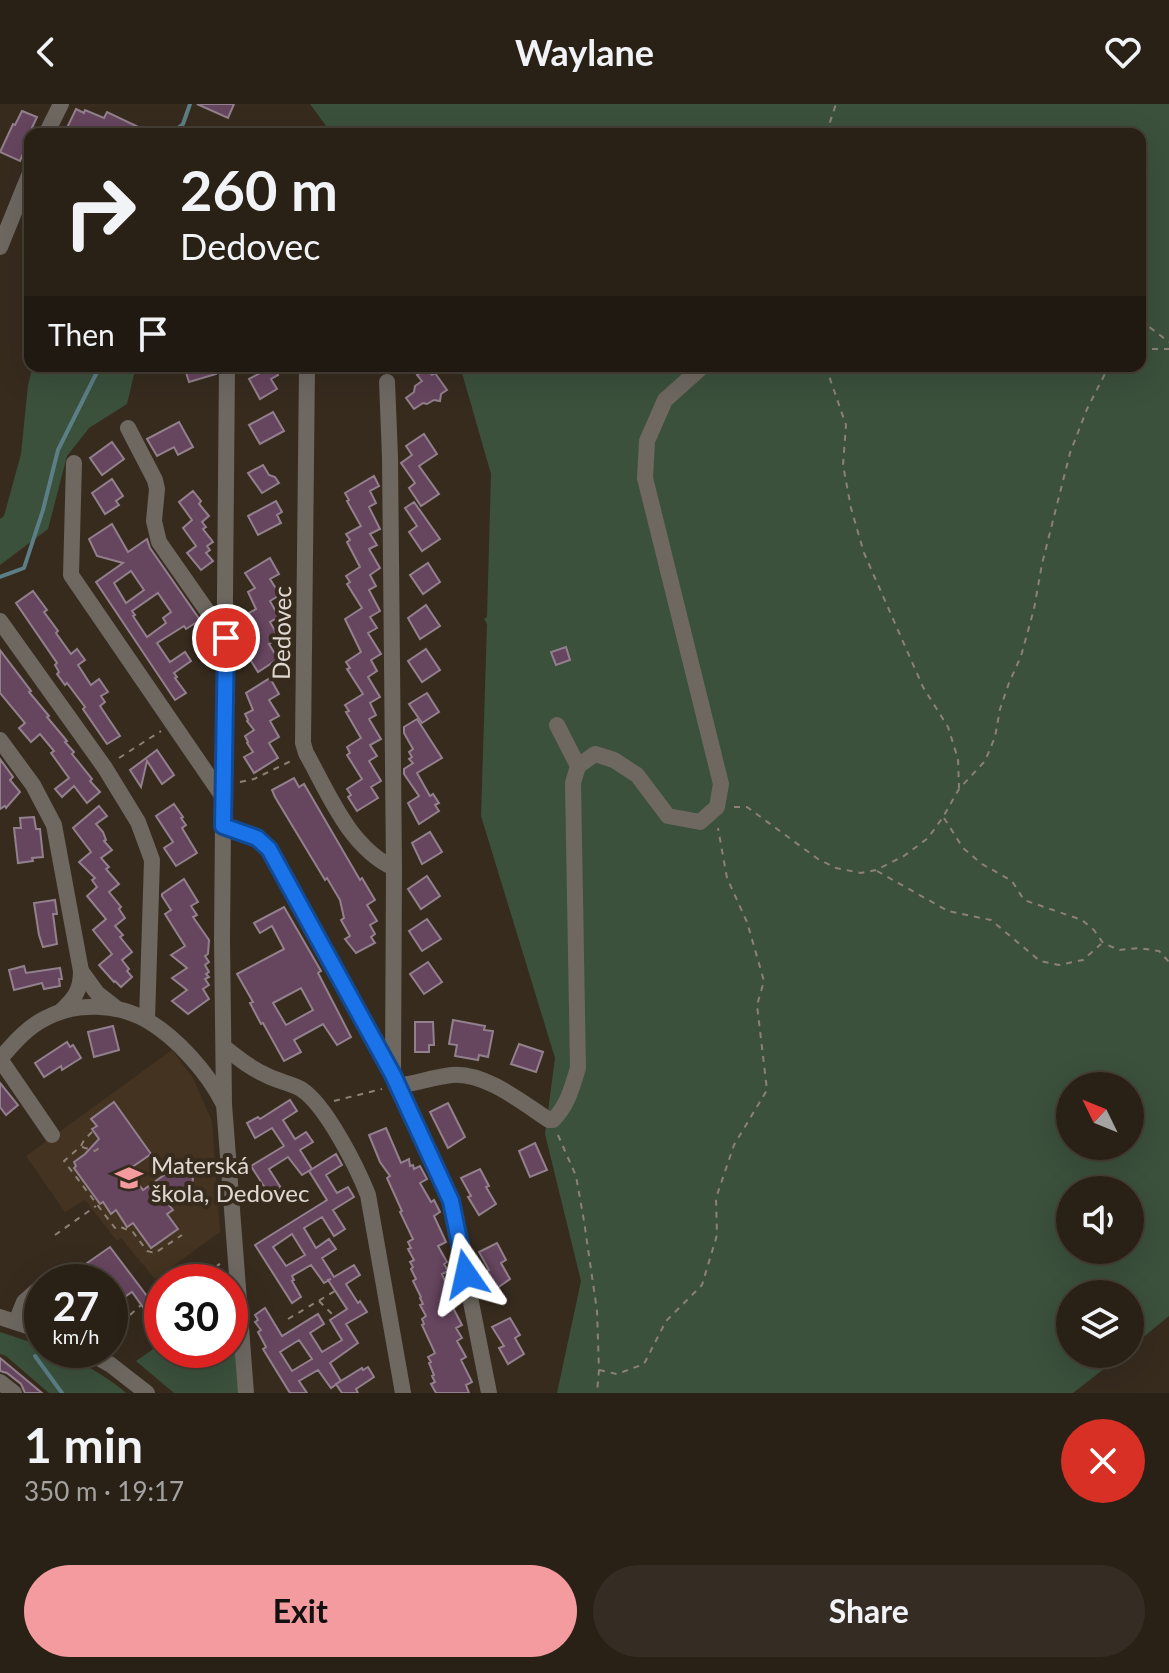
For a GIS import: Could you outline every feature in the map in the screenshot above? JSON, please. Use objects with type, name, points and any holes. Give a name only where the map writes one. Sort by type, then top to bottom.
[{"type":"street","points":[[49,128],[61,104]]},
{"type":"street","points":[[0,247],[24,188]]},
{"type":"street","points":[[227,372],[224,1104],[246,1393]]},
{"type":"street","name":"Dedovec","points":[[307,372],[303,743],[358,843],[381,862],[394,868]]},
{"type":"street","points":[[394,1080],[412,1084],[456,1074],[466,1075],[494,1085],[553,1120],[568,1099],[578,1068],[573,783],[578,766],[595,754],[614,760],[637,775],[668,816],[700,822],[717,807],[721,784],[645,478],[647,441],[665,400],[696,372]]},
{"type":"street","points":[[387,382],[394,1080]]},
{"type":"street","points":[[128,428],[155,480],[154,521],[159,542],[226,638]]},
{"type":"street","points":[[74,463],[71,575],[223,792]]},
{"type":"street","points":[[0,621],[105,768],[138,822],[152,860],[147,1020]]},
{"type":"street","points":[[557,725],[578,766]]},
{"type":"street","points":[[0,740],[33,785],[54,825],[81,971],[78,993],[59,1012]]},
{"type":"street","points":[[223,826],[257,838],[269,849],[363,1020],[451,1201],[489,1393]]},
{"type":"street","points":[[81,971],[97,993],[120,1010]]},
{"type":"street","points":[[52,1135],[0,1059],[15,1041],[45,1018],[84,1007],[120,1010],[147,1020],[198,1065],[224,1104]]},
{"type":"street","points":[[363,1020],[378,1023],[393,1016]]},
{"type":"street","points":[[224,1047],[245,1065],[298,1087],[308,1095],[359,1172],[368,1195],[403,1393]]},
{"type":"street","points":[[8,1320],[24,1302]]},
{"type":"street","points":[[115,1368],[147,1393]]},
{"type":"street","points":[[0,1382],[14,1393]]},
{"type":"path","points":[[828,128],[836,104]]},
{"type":"path","points":[[1146,325],[1169,342]]},
{"type":"path","points":[[1146,349],[1169,349]]},
{"type":"path","points":[[828,372],[846,425],[843,465],[864,553],[923,687],[948,727],[958,759],[959,789]]},
{"type":"path","points":[[599,1370],[617,1374],[644,1364],[666,1321],[702,1285],[717,1235],[716,1198],[734,1145],[767,1090],[757,1005],[764,981],[747,922],[727,878],[719,840],[717,807],[747,807],[818,859],[836,868],[861,873],[876,870],[904,856],[928,838],[959,789],[985,761],[995,737],[1000,709],[1021,656],[1034,609],[1070,453],[1106,372]]},
{"type":"path","points":[[105,768],[172,723]]},
{"type":"path","points":[[223,792],[306,753]]},
{"type":"path","points":[[943,817],[963,848],[982,864],[1012,881],[1024,900],[1082,920],[1103,943],[1119,950],[1139,948],[1159,951],[1169,962]]},
{"type":"path","points":[[876,870],[948,911],[991,920],[1040,961],[1059,965],[1083,960],[1103,943]]},
{"type":"path","points":[[317,1105],[394,1080]]},
{"type":"path","points":[[549,1120],[576,1176],[597,1311],[597,1393]]},
{"type":"path","points":[[92,1132],[64,1161],[115,1228],[118,1226],[133,1232],[147,1251],[155,1253],[182,1235]]},
{"type":"path","points":[[81,1146],[95,1151],[103,1145]]},
{"type":"path","points":[[55,1235],[97,1205]]},
{"type":"path","points":[[288,1319],[335,1291]]},
{"type":"path","points":[[319,1300],[335,1317]]},
{"type":"shaded area","name":"Materská škola, Dedovec","points":[[172,1050],[193,1078],[212,1121],[220,1232],[176,1264],[144,1266],[121,1238],[117,1241],[85,1200],[65,1212],[26,1156]]},
{"type":"green space","points":[[310,104],[1169,104],[1169,1316],[1144,1337],[1144,1280],[1056,1280],[1056,1368],[1105,1368],[1073,1393],[557,1393],[581,1281],[545,1134],[555,1058],[481,816],[487,624],[484,619],[487,617],[491,474],[462,372],[1146,372],[1146,128],[328,128]]},
{"type":"green space","points":[[31,372],[135,372],[127,404],[89,428],[67,456],[48,529],[0,565],[0,519],[4,516],[21,454]]},
{"type":"green space","points":[[0,1332],[24,1340],[24,1368],[89,1368],[126,1393],[49,1393],[0,1354]]},
{"type":"green space","points":[[144,1355],[144,1368],[136,1361]]},
{"type":"green space","points":[[144,1368],[237,1368],[240,1393],[174,1393]]},
{"type":"building","points":[[197,104],[234,104],[228,118]]},
{"type":"building","points":[[76,109],[104,118],[107,112],[140,128],[67,128]]},
{"type":"building","points":[[22,111],[37,117],[32,128],[24,128],[24,152],[20,161],[0,152]]},
{"type":"building","points":[[186,372],[216,372],[216,374],[189,382]]},
{"type":"building","points":[[262,372],[276,372],[278,375],[271,379],[277,389],[260,399],[249,379]]},
{"type":"building","points":[[421,372],[435,373],[447,390],[441,394],[440,401],[423,403],[414,409],[406,398],[422,381],[417,375]]},
{"type":"building","points":[[273,412],[284,431],[260,444],[249,425]]},
{"type":"building","points":[[179,422],[193,447],[178,455],[174,447],[157,456],[147,439]]},
{"type":"building","points":[[424,434],[437,454],[419,466],[439,494],[421,506],[409,488],[415,483],[401,463],[412,455],[406,446]]},
{"type":"building","points":[[112,442],[124,459],[102,475],[90,458]]},
{"type":"building","points":[[263,465],[279,483],[262,493],[248,473]]},
{"type":"building","points":[[374,476],[379,486],[370,491],[376,503],[369,507],[380,529],[370,534],[377,545],[369,549],[380,568],[370,575],[376,586],[369,590],[380,611],[370,617],[377,628],[368,633],[381,654],[371,660],[377,671],[368,677],[380,697],[370,703],[376,715],[369,719],[381,739],[370,745],[377,756],[369,761],[381,781],[371,787],[378,798],[357,811],[348,797],[351,795],[347,789],[362,779],[347,755],[350,753],[347,747],[361,738],[345,705],[363,694],[347,669],[350,668],[346,662],[361,652],[345,619],[362,608],[347,584],[350,582],[346,576],[360,567],[346,534],[361,526],[345,493]]},
{"type":"building","points":[[112,479],[123,496],[116,501],[119,505],[105,514],[92,493]]},
{"type":"building","points":[[193,491],[209,516],[202,522],[206,527],[203,529],[213,542],[207,546],[210,550],[206,553],[213,561],[201,570],[187,553],[196,546],[183,528],[192,520],[179,502]]},
{"type":"building","points":[[276,501],[282,512],[277,515],[281,523],[258,535],[248,516]]},
{"type":"building","points":[[414,502],[440,539],[422,551],[409,532],[417,526],[405,508]]},
{"type":"building","points":[[112,524],[128,552],[147,539],[150,548],[200,620],[157,643],[170,662],[185,652],[191,661],[174,673],[186,693],[175,700],[96,582],[123,563],[97,556],[89,539]],"holes":[[[131,571],[144,590],[126,603],[114,583]],[[158,593],[171,612],[163,618],[166,623],[147,637],[132,611]]]},
{"type":"building","points":[[270,558],[279,574],[270,579],[280,595],[270,601],[279,617],[270,622],[279,638],[269,644],[278,659],[258,672],[248,656],[253,653],[247,636],[256,630],[247,614],[256,609],[248,592],[255,588],[245,573]]},
{"type":"building","points":[[428,563],[440,582],[423,594],[410,575]]},
{"type":"building","points":[[33,591],[71,654],[77,649],[85,660],[78,665],[91,685],[99,679],[108,692],[101,696],[105,702],[100,706],[120,736],[107,744],[83,709],[85,707],[57,674],[57,663],[16,603]]},
{"type":"building","points":[[426,605],[440,626],[420,639],[408,618]]},
{"type":"building","points":[[566,647],[570,660],[556,665],[551,652]]},
{"type":"building","points":[[426,649],[440,670],[422,682],[408,661]]},
{"type":"building","points":[[0,650],[100,792],[87,803],[74,786],[62,797],[55,789],[69,778],[51,753],[54,751],[40,734],[31,742],[19,728],[25,723],[0,693]]},
{"type":"building","points":[[270,678],[279,694],[269,700],[279,716],[270,721],[279,737],[269,743],[278,758],[254,773],[244,757],[253,752],[245,736],[254,730],[245,714],[253,710],[246,693]]},
{"type":"building","points":[[427,693],[439,712],[422,723],[409,704]]},
{"type":"building","points":[[417,719],[442,758],[417,773],[430,796],[433,794],[439,803],[435,805],[439,811],[419,824],[408,803],[419,796],[404,774],[404,769],[413,763],[409,752],[413,749],[404,727]]},
{"type":"building","points":[[157,750],[174,775],[162,784],[147,761],[141,787],[130,770]]},
{"type":"building","points":[[0,759],[20,792],[6,808],[0,809]]},
{"type":"building","points":[[294,778],[299,787],[304,784],[375,900],[367,905],[377,921],[370,925],[375,934],[371,937],[375,943],[356,953],[345,939],[350,936],[341,920],[344,918],[340,900],[272,790]]},
{"type":"building","points":[[174,804],[186,825],[182,828],[197,853],[176,866],[164,848],[173,842],[156,816]]},
{"type":"building","points":[[99,806],[107,816],[96,824],[112,850],[101,858],[119,884],[109,892],[125,918],[115,926],[132,952],[122,960],[132,977],[121,987],[99,965],[112,954],[93,930],[106,919],[87,896],[97,887],[92,880],[95,878],[79,862],[91,852],[73,828]]},
{"type":"building","points":[[34,817],[36,829],[40,829],[43,857],[18,863],[14,828],[21,828],[20,818]]},
{"type":"building","points":[[430,832],[442,852],[422,864],[412,843]]},
{"type":"building","points":[[427,876],[440,896],[421,909],[408,889]]},
{"type":"building","points":[[184,879],[198,902],[191,906],[197,915],[193,917],[209,940],[208,954],[205,956],[209,962],[205,965],[209,977],[205,979],[209,985],[203,989],[209,999],[188,1014],[172,1001],[187,990],[172,978],[187,968],[171,955],[185,946],[165,914],[171,910],[162,896]]},
{"type":"building","points":[[55,900],[57,914],[53,914],[57,944],[43,947],[34,903]]},
{"type":"building","points":[[284,907],[321,971],[318,973],[351,1037],[337,1045],[323,1024],[294,1040],[301,1052],[284,1061],[261,1024],[237,974],[284,949],[272,926],[260,933],[254,923]],"holes":[[[301,988],[313,1010],[286,1025],[273,1003]]]},
{"type":"building","points":[[427,919],[441,939],[422,951],[409,931]]},
{"type":"building","points":[[428,962],[442,982],[424,994],[410,974]]},
{"type":"building","points":[[24,966],[26,973],[60,968],[60,986],[44,989],[42,983],[14,990],[9,970]]},
{"type":"building","points":[[453,1020],[485,1026],[484,1030],[493,1031],[488,1057],[479,1055],[478,1060],[455,1056],[457,1045],[449,1044]]},
{"type":"building","points":[[415,1022],[433,1022],[434,1045],[429,1045],[429,1052],[415,1052]]},
{"type":"building","points":[[113,1026],[119,1050],[94,1057],[88,1032]]},
{"type":"building","points":[[67,1042],[70,1047],[73,1045],[81,1058],[44,1077],[35,1063]]},
{"type":"building","points":[[519,1044],[543,1052],[536,1072],[511,1064]]},
{"type":"building","points":[[0,1083],[18,1105],[6,1115],[0,1107]]},
{"type":"building","points":[[290,1100],[297,1111],[283,1120],[295,1139],[306,1132],[313,1142],[300,1150],[312,1169],[302,1175],[288,1157],[269,1169],[281,1188],[271,1194],[251,1166],[284,1146],[272,1128],[255,1138],[247,1123],[258,1117],[260,1119]]},
{"type":"building","points":[[114,1102],[151,1154],[128,1170],[143,1190],[181,1163],[193,1179],[191,1188],[169,1205],[173,1210],[167,1214],[178,1229],[151,1248],[133,1223],[127,1227],[116,1210],[111,1214],[103,1202],[100,1204],[74,1168],[74,1162],[99,1139],[92,1129],[97,1126],[91,1119]]},
{"type":"building","points":[[448,1103],[465,1137],[448,1148],[430,1112]]},
{"type":"building","points":[[386,1128],[401,1163],[409,1159],[414,1169],[420,1166],[427,1179],[420,1183],[440,1212],[434,1216],[446,1242],[438,1246],[447,1262],[444,1264],[448,1271],[442,1274],[453,1300],[450,1302],[462,1325],[456,1328],[462,1338],[457,1341],[466,1357],[461,1360],[472,1382],[466,1385],[469,1393],[436,1393],[431,1384],[435,1382],[428,1357],[435,1353],[422,1325],[422,1319],[426,1316],[413,1281],[416,1279],[410,1262],[414,1260],[408,1242],[413,1239],[387,1178],[390,1176],[380,1162],[369,1135]]},
{"type":"building","points":[[535,1143],[547,1170],[530,1177],[519,1151]]},
{"type":"building","points":[[336,1154],[342,1165],[326,1175],[337,1193],[348,1187],[354,1197],[333,1210],[345,1229],[334,1236],[322,1217],[304,1228],[316,1248],[329,1239],[336,1249],[322,1258],[334,1277],[354,1265],[360,1275],[346,1284],[367,1312],[346,1324],[358,1343],[330,1363],[341,1381],[331,1388],[318,1370],[299,1381],[307,1393],[290,1393],[263,1349],[266,1347],[258,1332],[261,1330],[255,1322],[258,1320],[255,1315],[265,1308],[282,1336],[318,1314],[324,1324],[310,1333],[322,1352],[342,1340],[330,1320],[347,1309],[328,1281],[324,1283],[311,1265],[292,1276],[301,1297],[292,1303],[255,1245],[327,1200],[309,1171]],"holes":[[[292,1234],[305,1255],[286,1266],[273,1247]],[[299,1340],[312,1359],[292,1371],[280,1352]]]},
{"type":"building","points":[[480,1169],[496,1204],[479,1215],[461,1178]]},
{"type":"building","points":[[497,1243],[506,1260],[501,1263],[510,1279],[493,1291],[483,1273],[489,1270],[479,1252]]},
{"type":"building","points":[[110,1247],[123,1264],[86,1264]]},
{"type":"building","points":[[128,1271],[144,1292],[144,1309],[132,1292],[128,1295]]},
{"type":"building","points":[[510,1318],[520,1335],[515,1338],[524,1354],[508,1364],[499,1348],[504,1346],[492,1327]]},
{"type":"building","points":[[0,1358],[42,1393],[25,1393],[21,1384],[0,1371]]},
{"type":"building","points":[[368,1367],[374,1377],[356,1389],[358,1393],[342,1393],[336,1384]]},
{"type":"waterway","points":[[178,128],[183,124],[190,104]]},
{"type":"waterway","points":[[0,577],[24,568],[58,450],[97,372]]},
{"type":"waterway","points":[[44,1368],[62,1393]]},
{"type":"place","name":"Materská škola, Dedovec","points":[[129,1178]]},
{"type":"route","points":[[226,638],[223,826],[257,838],[269,849],[393,1075],[451,1201],[466,1274]]}]
